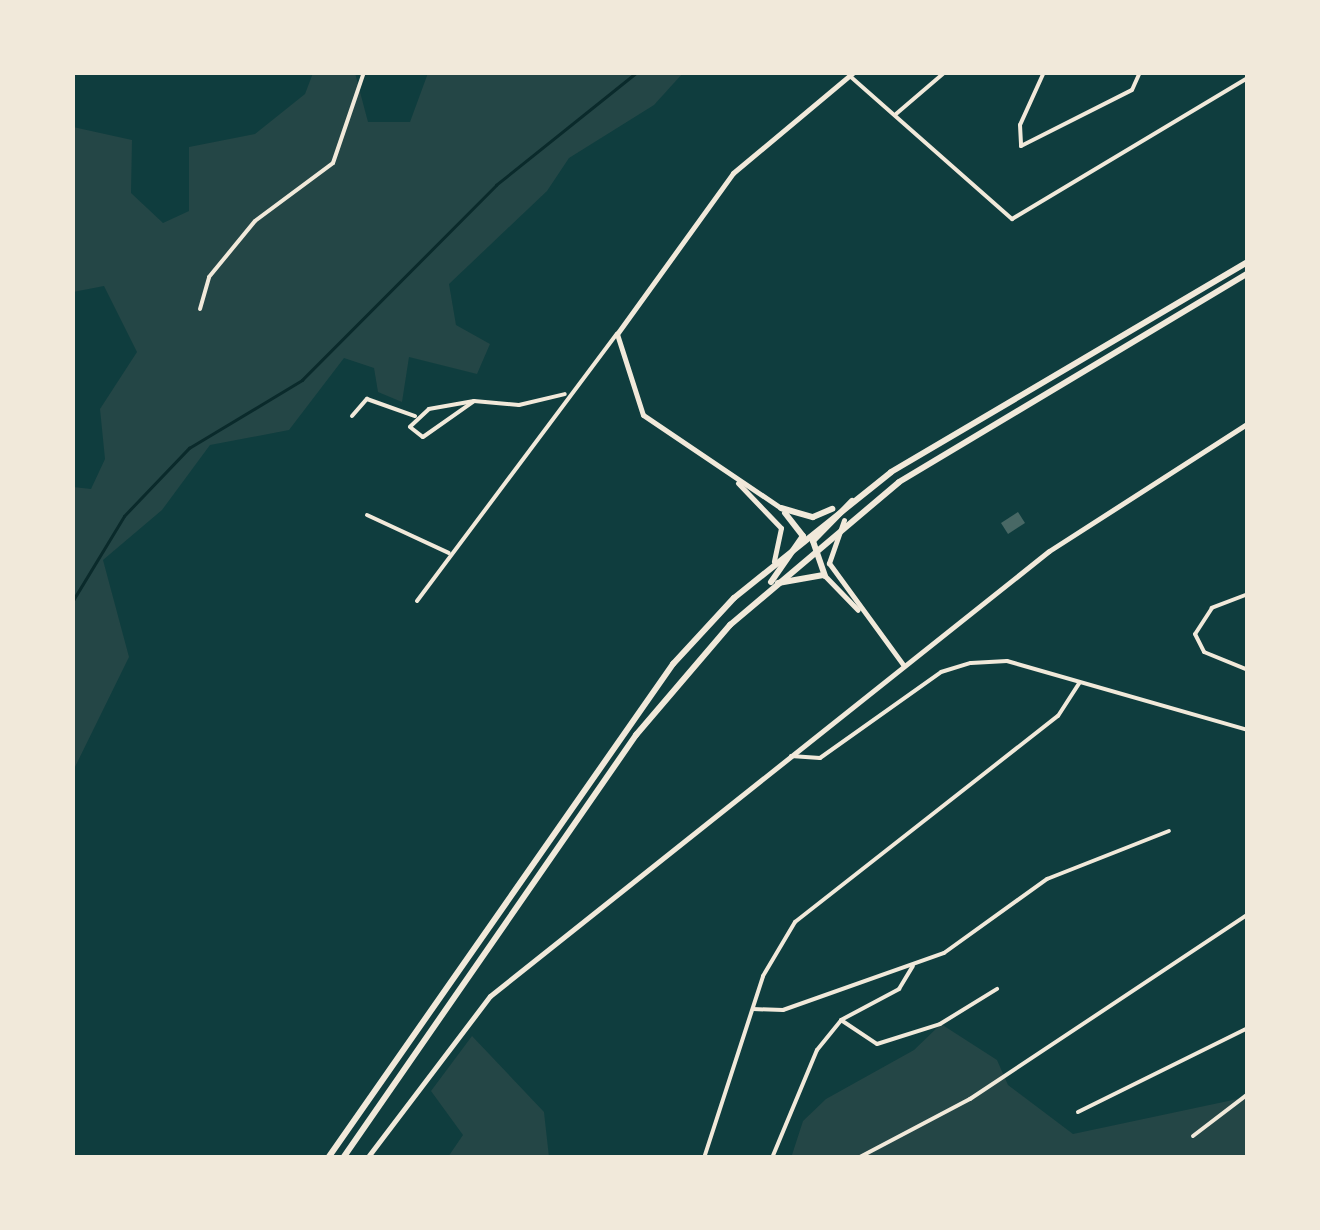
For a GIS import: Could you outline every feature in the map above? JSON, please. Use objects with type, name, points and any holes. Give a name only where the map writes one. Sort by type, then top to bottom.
[{"type":"highway","points":[[781,508],[813,517],[855,496],[1248,262]]},
{"type":"highway","points":[[343,1158],[636,736],[768,588],[844,520],[1248,273]]},
{"type":"highway","points":[[328,1158],[673,664],[774,561],[855,496]]},
{"type":"highway","points":[[812,548],[855,496]]},
{"type":"highway","points":[[781,508],[803,536]]},
{"type":"highway","points":[[768,588],[803,536]]},
{"type":"highway","points":[[812,548],[826,576]]},
{"type":"highway","points":[[768,588],[806,571],[826,576]]},
{"type":"street","points":[[200,309],[209,277],[255,221],[333,163],[364,72]]},
{"type":"street","points":[[896,114],[945,72]]},
{"type":"street","points":[[1044,72],[1020,125],[1021,146],[1132,90],[1140,72]]},
{"type":"street","points":[[417,601],[733,173],[852,74],[1012,220],[1248,78]]},
{"type":"street","points":[[617,334],[643,415],[781,508]]},
{"type":"street","points":[[352,416],[367,399],[416,416],[474,402],[519,405],[567,394]]},
{"type":"street","points":[[416,416],[410,427],[424,438],[474,402]]},
{"type":"street","points":[[368,1158],[469,1016],[1049,551],[1248,423]]},
{"type":"street","points":[[732,477],[777,519],[774,561]]},
{"type":"street","points":[[368,515],[451,554]]},
{"type":"street","points":[[844,520],[829,563],[904,666]]},
{"type":"street","points":[[826,576],[863,614]]},
{"type":"street","points":[[1248,594],[1212,608],[1195,634],[1204,652],[1248,670]]},
{"type":"street","points":[[790,756],[820,758],[942,672],[971,662],[1007,662],[1248,730]]},
{"type":"street","points":[[704,1158],[753,1008],[795,922],[1058,716],[1080,682]]},
{"type":"street","points":[[753,1008],[783,1010],[912,966],[976,935],[1046,879],[1169,831]]},
{"type":"street","points":[[858,1158],[970,1099],[1248,914]]},
{"type":"street","points":[[772,1158],[796,1090],[841,1020],[899,989],[912,966]]},
{"type":"street","points":[[841,1020],[877,1044],[940,1024],[997,989]]},
{"type":"street","points":[[1078,1112],[1248,1028]]},
{"type":"street","points":[[1193,1136],[1248,1094]]},
{"type":"shaded area","points":[[313,73],[355,73],[368,122],[410,122],[428,73],[683,73],[654,105],[569,158],[547,191],[449,284],[456,325],[490,344],[477,374],[409,357],[402,402],[378,392],[374,368],[344,358],[289,430],[210,445],[162,510],[103,560],[129,657],[73,771],[73,487],[91,489],[105,459],[100,409],[137,352],[104,286],[73,292],[73,127],[132,140],[131,193],[163,223],[189,211],[189,147],[255,134],[305,94]]},
{"type":"shaded area","points":[[941,1024],[997,1060],[1008,1085],[1073,1134],[1247,1097],[1247,1157],[791,1158],[803,1121],[826,1099],[914,1050]]},
{"type":"shaded area","points":[[472,1036],[544,1112],[549,1157],[448,1157],[463,1135],[431,1091]]},
{"type":"building","points":[[1018,512],[1025,523],[1008,534],[1001,523]]},
{"type":"waterway","points":[[72,602],[124,516],[189,448],[302,380],[496,185],[637,72]]}]
